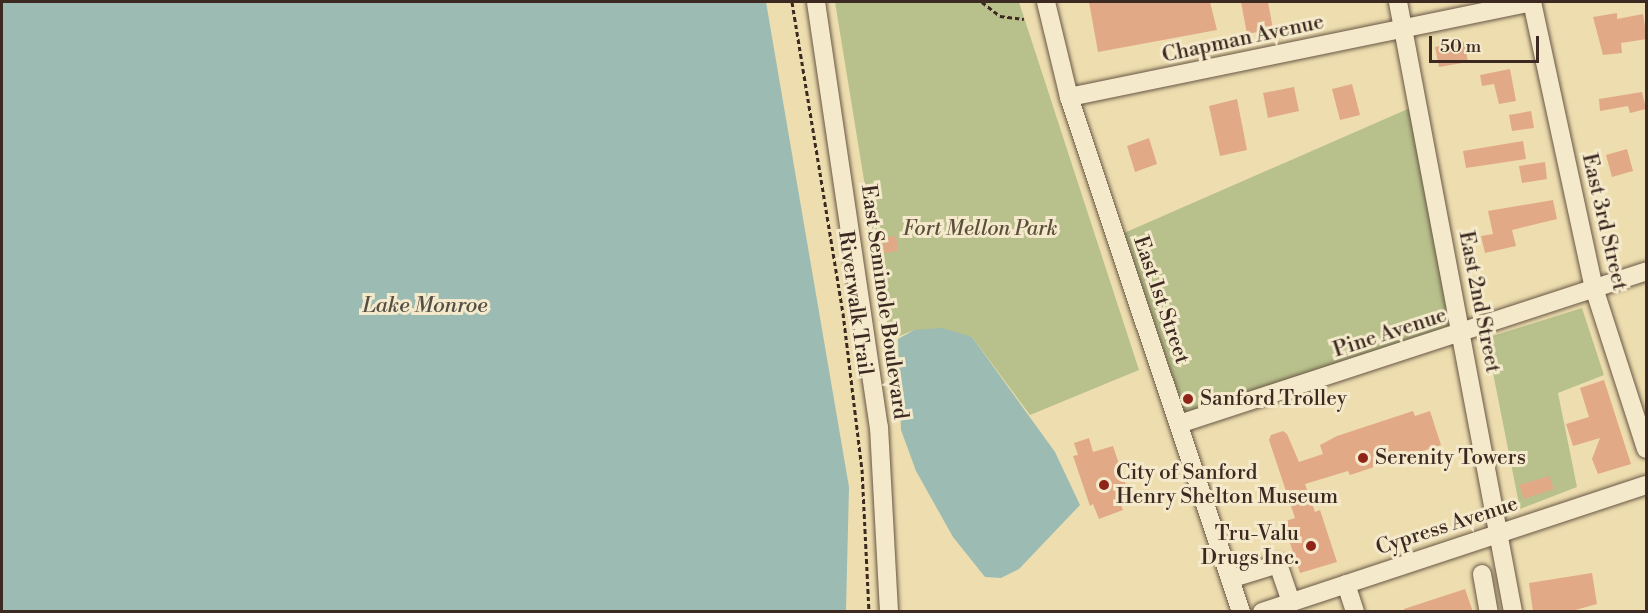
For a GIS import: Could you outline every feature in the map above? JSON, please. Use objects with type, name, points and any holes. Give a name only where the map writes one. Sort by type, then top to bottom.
[{"type":"street","name":"East Seminole Boulevard","points":[[816,2],[879,427],[889,612]]},
{"type":"street","name":"East 1st Street","points":[[1046,2],[1069,97],[1241,612]]},
{"type":"street","name":"East 2nd Street","points":[[1398,2],[1463,333],[1513,612]]},
{"type":"street","name":"Chapman Avenue","points":[[1069,97],[1532,2]]},
{"type":"street","name":"East 3rd Street","points":[[1532,2],[1594,288],[1647,449]]},
{"type":"street","name":"Pine Avenue","points":[[1179,424],[1647,271]]},
{"type":"street","name":"Cypress Avenue","points":[[1262,612],[1647,485]]},
{"type":"street","points":[[1230,579],[1278,564],[1291,602]]},
{"type":"street","points":[[1482,574],[1489,612]]},
{"type":"street","points":[[1346,584],[1355,612]]},
{"type":"path","name":"Riverwalk Trail","points":[[792,2],[843,313],[862,469],[869,612]]},
{"type":"path","points":[[983,2],[1000,16],[1024,19]]},
{"type":"green space","name":"Fort Mellon Park","points":[[835,2],[1019,2],[1139,370],[1030,415],[972,337],[914,330],[890,340]]},
{"type":"green space","points":[[1410,108],[1453,325],[1185,414],[1124,233]]},
{"type":"green space","points":[[1582,308],[1604,375],[1558,393],[1577,487],[1520,509],[1486,338]]},
{"type":"water","name":"Lake Monroe","points":[[2,2],[766,2],[849,487],[846,611],[2,611]]},
{"type":"water","points":[[942,328],[972,337],[1055,452],[1080,505],[1019,569],[1001,578],[985,577],[953,537],[916,471],[901,430],[898,339],[914,330]]},
{"type":"building","points":[[1089,2],[1210,2],[1217,30],[1098,52]]},
{"type":"building","points":[[1241,2],[1268,2],[1273,29],[1247,34]]},
{"type":"building","points":[[1617,13],[1617,19],[1643,14],[1647,39],[1621,43],[1622,53],[1603,55],[1593,17]]},
{"type":"building","points":[[1464,42],[1468,62],[1439,67],[1435,47]]},
{"type":"building","points":[[1510,69],[1516,101],[1499,104],[1494,84],[1482,86],[1480,75]]},
{"type":"building","points":[[1352,84],[1360,115],[1340,120],[1332,89]]},
{"type":"building","points":[[1294,87],[1299,111],[1268,118],[1263,93]]},
{"type":"building","points":[[1642,92],[1646,109],[1630,113],[1628,106],[1600,111],[1599,99]]},
{"type":"building","points":[[1237,99],[1247,150],[1220,156],[1209,106]]},
{"type":"building","points":[[1531,111],[1534,128],[1512,131],[1509,115]]},
{"type":"building","points":[[1149,138],[1157,164],[1135,172],[1127,146]]},
{"type":"building","points":[[1523,141],[1526,159],[1466,168],[1463,151]]},
{"type":"building","points":[[1627,149],[1633,171],[1612,177],[1606,155]]},
{"type":"building","points":[[1545,162],[1547,179],[1522,183],[1519,166]]},
{"type":"building","points":[[1553,200],[1557,219],[1512,230],[1516,246],[1485,253],[1481,236],[1493,234],[1488,211]]},
{"type":"building","points":[[896,236],[898,251],[884,253],[882,238]]},
{"type":"building","points":[[1604,380],[1631,464],[1598,474],[1592,459],[1600,438],[1573,446],[1566,424],[1589,417],[1580,388]]},
{"type":"building","name":"Serenity Towers","points":[[1413,411],[1415,416],[1430,411],[1441,445],[1350,475],[1348,471],[1305,484],[1315,512],[1320,510],[1337,562],[1300,573],[1283,522],[1295,518],[1269,440],[1271,435],[1283,431],[1287,434],[1299,462],[1323,454],[1320,445],[1337,436]]},
{"type":"building","name":"City of Sanford Henry Shelton Museum","points":[[1089,438],[1093,452],[1113,446],[1129,494],[1118,497],[1123,510],[1099,519],[1093,504],[1090,506],[1073,456],[1078,455],[1074,443]]},
{"type":"building","points":[[1549,476],[1554,489],[1524,499],[1519,485]]},
{"type":"building","points":[[1592,573],[1597,604],[1568,612],[1533,612],[1529,583]]},
{"type":"building","points":[[1465,589],[1473,612],[1404,612],[1404,609]]},
{"type":"place","name":"Sanford Trolley","points":[[1188,399]]},
{"type":"place","name":"Serenity Towers","points":[[1363,458]]},
{"type":"place","name":"City of Sanford Henry Shelton Museum","points":[[1104,485]]},
{"type":"place","name":"Tru-Valu Drugs Inc.","points":[[1311,546]]}]
